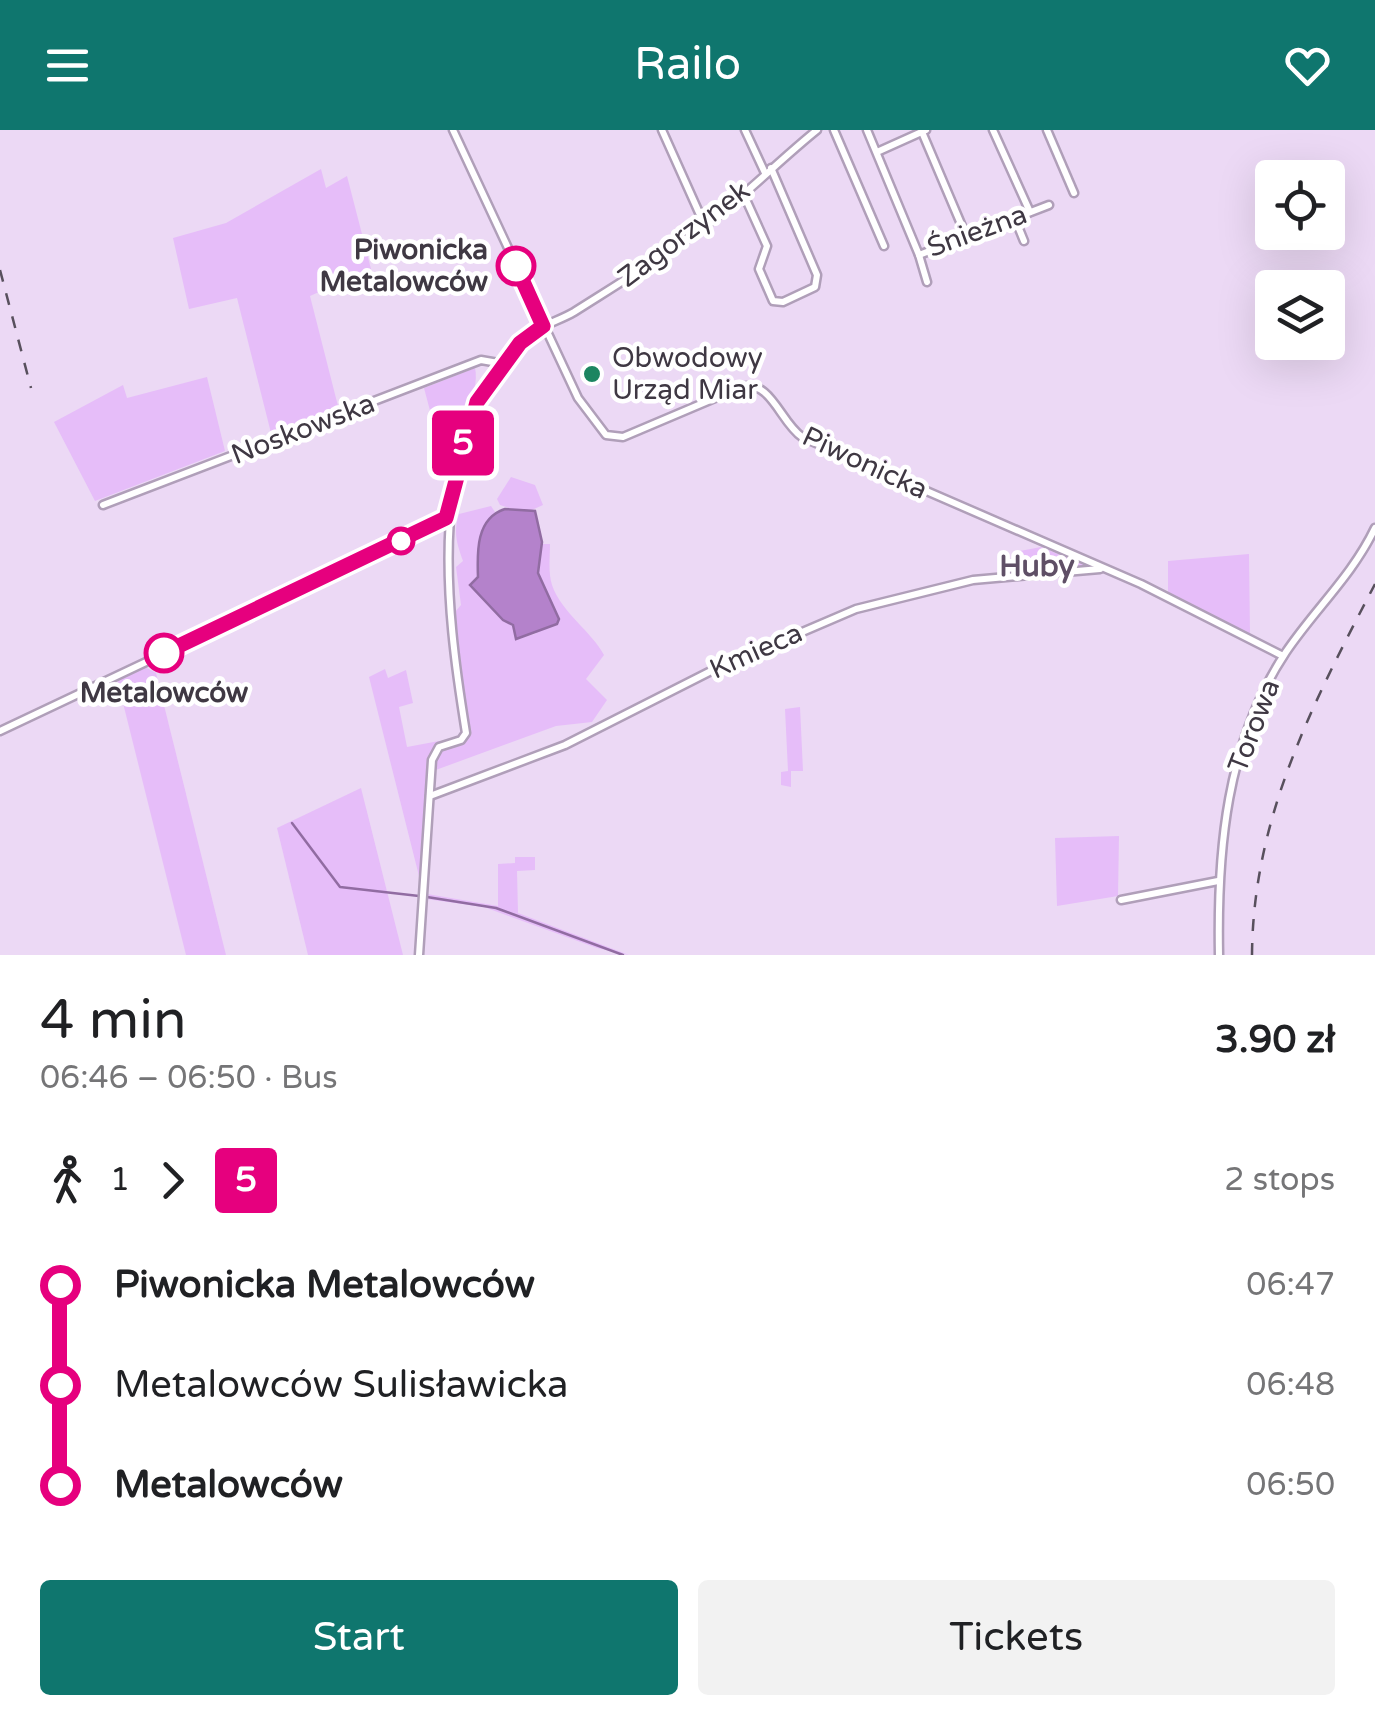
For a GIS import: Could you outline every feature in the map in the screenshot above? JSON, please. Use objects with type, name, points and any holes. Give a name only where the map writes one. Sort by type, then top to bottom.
[{"type":"street","name":"Piwonicka","points":[[453,130],[578,398],[606,435],[623,436],[741,387],[755,385],[764,390],[783,420],[802,437],[1141,584],[1283,656]]},
{"type":"street","points":[[662,130],[705,226]]},
{"type":"street","points":[[743,192],[767,246],[760,269],[773,300],[782,302],[814,287],[817,275],[745,130]]},
{"type":"street","name":"Zagorzynek","points":[[430,796],[436,750],[466,733],[450,610],[449,514],[472,414],[524,339],[570,314],[705,226],[817,130]]},
{"type":"street","points":[[834,130],[884,246]]},
{"type":"street","name":"Śnieżna","points":[[867,130],[919,255],[1049,205]]},
{"type":"street","points":[[993,130],[1030,212]]},
{"type":"street","points":[[1047,130],[1074,193]]},
{"type":"street","points":[[877,152],[924,131],[967,238]]},
{"type":"street","points":[[1015,219],[1024,241]]},
{"type":"street","points":[[919,255],[927,282]]},
{"type":"street","name":"Noskowska","points":[[102,505],[481,360],[504,364]]},
{"type":"street","points":[[0,731],[440,523],[449,514]]},
{"type":"street","name":"Torowa","points":[[1219,955],[1220,838],[1230,790],[1261,698],[1283,656],[1342,584],[1375,528]]},
{"type":"street","name":"Kmieca","points":[[430,796],[565,744],[686,683],[856,609],[973,580],[1101,569]]},
{"type":"street","points":[[418,955],[430,796]]},
{"type":"street","points":[[1122,900],[1218,881]]},
{"type":"shaded area","points":[[321,169],[326,188],[347,176],[371,269],[310,296],[339,410],[271,433],[237,298],[189,309],[173,238],[226,223]]},
{"type":"shaded area","points":[[475,368],[471,407],[449,482],[424,388]]},
{"type":"shaded area","points":[[207,377],[225,451],[95,501],[54,422],[123,385],[127,398]]},
{"type":"shaded area","points":[[511,477],[535,485],[543,505],[525,513],[500,505],[497,499]]},
{"type":"shaded area","points":[[491,506],[495,512],[478,543],[478,577],[472,582],[513,625],[516,639],[535,634],[545,626],[546,590],[538,573],[542,544],[550,544],[550,575],[556,595],[604,655],[586,679],[607,700],[592,722],[556,726],[433,771],[440,748],[464,741],[469,735],[460,691],[454,613],[461,605],[456,567],[463,561],[456,538],[457,521],[459,514]]},
{"type":"shaded area","points":[[505,509],[535,511],[542,542],[538,573],[559,619],[557,624],[516,639],[513,625],[503,620],[470,585],[478,577],[478,547],[483,528],[495,513]]},
{"type":"shaded area","points":[[1041,547],[1090,567],[1018,573],[1015,552]]},
{"type":"shaded area","points":[[1249,554],[1250,634],[1168,595],[1168,561]]},
{"type":"shaded area","points":[[145,667],[156,673],[226,955],[186,955],[117,679]]},
{"type":"shaded area","points":[[385,669],[388,678],[406,670],[413,703],[399,707],[407,747],[439,741],[428,768],[420,880],[369,677]]},
{"type":"shaded area","points":[[800,707],[803,771],[791,771],[791,787],[781,785],[781,772],[788,771],[785,709]]},
{"type":"shaded area","points":[[361,788],[403,955],[308,955],[277,828]]},
{"type":"shaded area","points":[[1119,836],[1118,896],[1057,906],[1055,838]]},
{"type":"shaded area","points":[[515,857],[535,857],[535,870],[517,871],[518,913],[629,955],[597,948],[484,907],[426,899],[427,894],[498,906],[498,864],[515,863]]},
{"type":"waterway","points":[[292,823],[340,887],[419,896]]},
{"type":"waterway","points":[[427,897],[496,908],[623,955]]},
{"type":"railway","points":[[0,270],[31,388]]},
{"type":"railway","points":[[1252,955],[1255,904],[1275,808],[1309,717],[1375,584]]},
{"type":"bus line","name":"5","points":[[164,653],[446,518],[460,452],[477,402],[520,343],[543,326],[516,266]]},
{"type":"place","name":"Piwonicka Metalowców","points":[[516,266]]},
{"type":"place","name":"Obwodowy Urząd Miar","points":[[592,374]]},
{"type":"place","name":"Metalowców","points":[[164,653]]},
{"type":"district","name":"Huby","points":[[1037,566]]}]
